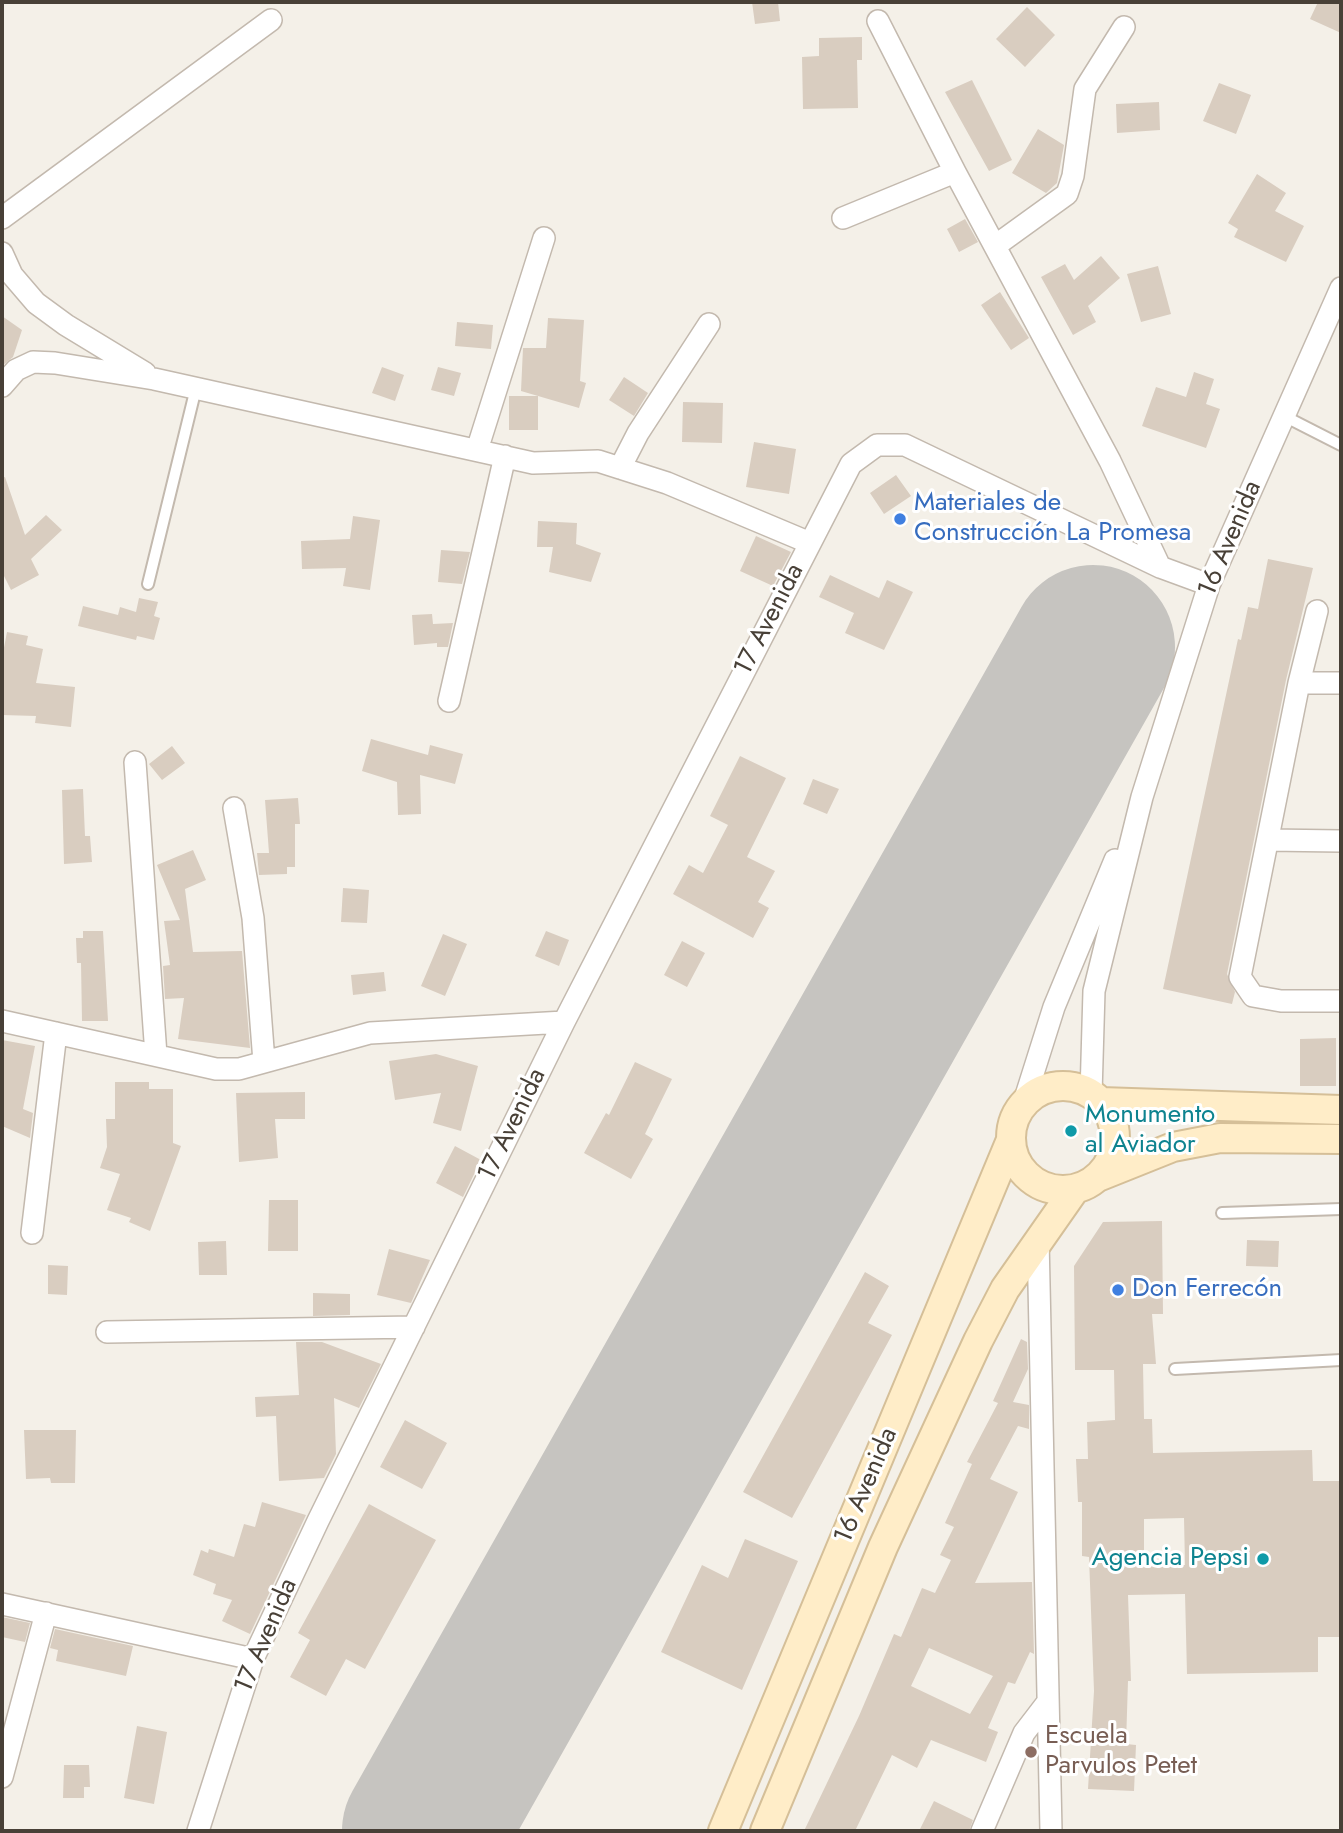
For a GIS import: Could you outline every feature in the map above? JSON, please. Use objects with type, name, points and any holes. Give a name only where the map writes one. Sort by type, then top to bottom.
[{"type":"street","points":[[2,218],[271,20]]},
{"type":"street","points":[[878,21],[955,172],[1110,461],[1160,567],[1209,585]]},
{"type":"street","points":[[995,246],[1067,194],[1073,176],[1085,89],[1124,27]]},
{"type":"street","points":[[843,218],[955,172]]},
{"type":"street","points":[[477,450],[544,238]]},
{"type":"street","points":[[2,253],[12,275],[36,303],[65,325],[154,379]]},
{"type":"street","name":"16 Avenida","points":[[1096,1098],[1094,991],[1142,797],[1209,585],[1284,416],[1334,325],[1341,288]]},
{"type":"street","points":[[620,468],[638,433],[709,324]]},
{"type":"street","points":[[2,386],[16,370],[33,362],[154,379],[533,463],[598,461],[667,484],[810,543]]},
{"type":"street","name":"17 Avenida","points":[[198,1831],[253,1659],[564,1022],[851,464],[877,445],[905,445],[1160,567]]},
{"type":"street","points":[[449,701],[505,456]]},
{"type":"street","points":[[1317,611],[1299,683],[1240,977],[1253,996],[1281,1001],[1341,1001]]},
{"type":"street","points":[[1299,683],[1341,683]]},
{"type":"street","points":[[135,762],[156,1055]]},
{"type":"street","name":"16 Avenida","points":[[1023,1105],[1054,1007],[1142,797]]},
{"type":"street","points":[[234,808],[253,918],[264,1062]]},
{"type":"street","points":[[1268,840],[1341,841]]},
{"type":"street","points":[[2,1021],[216,1069],[239,1069],[370,1033],[564,1022]]},
{"type":"street","points":[[32,1233],[56,1033]]},
{"type":"street","points":[[1086,1183],[1109,1164],[1115,1148],[1111,1116],[1096,1098],[1077,1088],[1048,1089],[1023,1105],[1012,1128],[1011,1140],[1015,1158],[1025,1173],[1039,1184],[1057,1190],[1086,1183],[1173,1147],[1220,1138],[1341,1139]]},
{"type":"street","points":[[1096,1098],[1341,1111]]},
{"type":"street","name":"16 Avenida","points":[[723,1831],[1011,1140]]},
{"type":"street","name":"16 Avenida","points":[[765,1831],[865,1590],[978,1340],[1005,1289],[1038,1239],[1086,1183]]},
{"type":"street","points":[[1038,1239],[1051,1831]]},
{"type":"street","points":[[107,1332],[414,1327]]},
{"type":"street","points":[[829,1577],[865,1590]]},
{"type":"street","points":[[2,1604],[253,1659]]},
{"type":"street","points":[[2,1777],[46,1613]]},
{"type":"street","points":[[982,1831],[1024,1733],[1047,1703]]},
{"type":"lane","points":[[148,584],[196,388]]},
{"type":"lane","points":[[1284,416],[1341,445]]},
{"type":"lane","points":[[1222,1213],[1341,1209]]},
{"type":"lane","points":[[1175,1369],[1341,1360]]},
{"type":"building","points":[[752,2],[778,2],[780,21],[755,24]]},
{"type":"building","points":[[1318,2],[1341,2],[1341,33],[1310,19]]},
{"type":"building","points":[[1027,7],[1055,35],[1025,67],[996,39]]},
{"type":"building","points":[[862,37],[862,60],[857,60],[858,108],[803,109],[802,57],[819,56],[819,38]]},
{"type":"building","points":[[972,80],[1012,160],[989,171],[945,92]]},
{"type":"building","points":[[1219,83],[1251,95],[1236,134],[1203,121]]},
{"type":"building","points":[[1159,102],[1160,130],[1117,133],[1116,104]]},
{"type":"building","points":[[1038,129],[1064,145],[1057,183],[1046,193],[1012,173]]},
{"type":"building","points":[[1257,174],[1286,193],[1275,211],[1304,226],[1286,262],[1234,237],[1238,229],[1228,223]]},
{"type":"building","points":[[965,219],[978,242],[959,252],[947,229]]},
{"type":"building","points":[[1101,256],[1120,278],[1088,306],[1096,322],[1073,335],[1041,277],[1065,264],[1074,280]]},
{"type":"building","points":[[1158,266],[1171,314],[1141,322],[1127,274]]},
{"type":"building","points":[[1000,292],[1029,338],[1011,350],[981,305]]},
{"type":"building","points":[[2,316],[22,330],[13,357],[2,366]]},
{"type":"building","points":[[548,318],[584,320],[580,381],[586,383],[579,408],[521,391],[523,348],[546,348]]},
{"type":"building","points":[[457,322],[493,325],[491,349],[455,346]]},
{"type":"building","points":[[382,367],[404,375],[395,401],[372,393]]},
{"type":"building","points":[[438,367],[461,373],[454,396],[431,390]]},
{"type":"building","points":[[1194,372],[1214,379],[1206,404],[1220,409],[1206,448],[1142,426],[1156,387],[1186,397]]},
{"type":"building","points":[[624,377],[648,393],[634,416],[609,400]]},
{"type":"building","points":[[509,396],[538,396],[538,430],[509,430]]},
{"type":"building","points":[[683,402],[723,403],[722,443],[682,442]]},
{"type":"building","points":[[754,442],[796,449],[789,494],[746,487]]},
{"type":"building","points":[[896,475],[911,496],[884,514],[870,493]]},
{"type":"building","points":[[5,477],[25,535],[46,515],[62,530],[31,559],[39,575],[11,590],[2,572],[2,478]]},
{"type":"building","points":[[353,516],[380,520],[370,590],[343,586],[346,568],[302,569],[301,541],[350,539]]},
{"type":"building","points":[[538,521],[577,523],[576,544],[601,553],[591,582],[549,572],[553,547],[537,547]]},
{"type":"building","points":[[756,536],[791,552],[773,586],[740,571]]},
{"type":"building","points":[[441,550],[470,552],[462,584],[438,582]]},
{"type":"building","points":[[1268,559],[1313,568],[1286,680],[1227,974],[1235,992],[1232,1004],[1163,989],[1238,639],[1241,640],[1248,607],[1258,609]]},
{"type":"building","points":[[830,575],[879,598],[887,580],[913,592],[884,650],[845,633],[854,613],[819,597]]},
{"type":"building","points":[[139,598],[158,602],[154,616],[160,618],[154,640],[137,636],[136,640],[78,626],[83,606],[118,615],[120,607],[136,612]]},
{"type":"building","points":[[432,614],[433,624],[453,623],[448,647],[437,647],[437,643],[414,645],[412,615]]},
{"type":"building","points":[[7,632],[28,636],[26,645],[43,649],[36,683],[75,687],[71,727],[35,723],[36,716],[2,715],[2,658]]},
{"type":"building","points":[[371,739],[428,755],[430,745],[463,754],[455,784],[420,775],[421,814],[398,815],[397,782],[362,771]]},
{"type":"building","points":[[172,746],[185,763],[162,780],[149,764]]},
{"type":"building","points":[[740,756],[786,778],[747,857],[775,871],[758,902],[769,908],[753,938],[673,894],[689,865],[703,873],[728,825],[710,816]]},
{"type":"building","points":[[813,779],[839,789],[827,814],[803,804]]},
{"type":"building","points":[[83,789],[85,836],[90,836],[92,862],[64,864],[62,790]]},
{"type":"building","points":[[298,798],[300,824],[295,824],[295,867],[287,867],[287,874],[259,875],[257,853],[269,853],[265,800]]},
{"type":"building","points":[[193,850],[206,880],[185,889],[193,952],[242,951],[250,1048],[178,1039],[184,998],[165,999],[163,966],[170,965],[164,921],[180,920],[157,865]]},
{"type":"building","points":[[343,888],[369,890],[367,923],[341,922]]},
{"type":"building","points":[[83,931],[103,931],[108,1021],[82,1021],[81,963],[77,963],[76,938],[83,938]]},
{"type":"building","points":[[546,931],[569,940],[559,966],[535,956]]},
{"type":"building","points":[[443,934],[467,944],[445,996],[421,986]]},
{"type":"building","points":[[682,941],[705,953],[687,987],[664,975]]},
{"type":"building","points":[[384,972],[386,991],[353,995],[351,975]]},
{"type":"building","points":[[1336,1038],[1336,1086],[1300,1086],[1300,1039]]},
{"type":"building","points":[[2,1040],[35,1046],[23,1109],[33,1113],[30,1138],[2,1126]]},
{"type":"building","points":[[436,1054],[478,1066],[461,1131],[433,1123],[441,1093],[395,1100],[389,1061]]},
{"type":"building","points":[[635,1062],[672,1079],[645,1134],[653,1139],[631,1179],[584,1153],[606,1113],[609,1115]]},
{"type":"building","points":[[115,1082],[149,1082],[149,1089],[173,1089],[173,1143],[181,1146],[150,1231],[129,1222],[131,1218],[107,1210],[120,1174],[100,1168],[107,1147],[106,1119],[115,1119]]},
{"type":"building","points":[[305,1092],[305,1119],[275,1119],[278,1158],[239,1162],[236,1093]]},
{"type":"building","points":[[455,1146],[481,1160],[463,1197],[436,1183]]},
{"type":"building","points":[[269,1200],[298,1200],[298,1251],[268,1251]]},
{"type":"building","points":[[1162,1221],[1163,1314],[1152,1314],[1156,1364],[1143,1364],[1144,1419],[1152,1419],[1153,1453],[1312,1450],[1313,1481],[1341,1481],[1341,1637],[1318,1637],[1318,1672],[1187,1674],[1185,1594],[1128,1595],[1131,1681],[1128,1681],[1126,1744],[1136,1745],[1134,1791],[1088,1789],[1094,1691],[1089,1557],[1082,1556],[1082,1502],[1078,1502],[1076,1459],[1088,1459],[1087,1422],[1115,1420],[1114,1370],[1075,1370],[1074,1266],[1103,1222]],"holes":[[[1184,1518],[1185,1565],[1144,1565],[1144,1519]]]},
{"type":"building","points":[[1247,1240],[1279,1241],[1278,1267],[1246,1266]]},
{"type":"building","points":[[226,1241],[227,1275],[199,1275],[198,1242]]},
{"type":"building","points":[[389,1249],[430,1260],[411,1303],[377,1295]]},
{"type":"building","points":[[48,1265],[68,1266],[67,1295],[48,1294]]},
{"type":"building","points":[[865,1272],[889,1286],[868,1323],[892,1335],[792,1518],[743,1492]]},
{"type":"building","points":[[313,1293],[350,1294],[350,1315],[313,1316]]},
{"type":"building","points":[[1021,1339],[1027,1342],[1028,1369],[1013,1402],[1029,1405],[1029,1429],[1018,1426],[990,1479],[1018,1492],[975,1583],[1032,1582],[1034,1654],[1030,1652],[1015,1684],[1008,1682],[988,1728],[998,1732],[986,1762],[931,1740],[917,1768],[892,1755],[855,1831],[804,1831],[859,1716],[894,1634],[901,1637],[922,1588],[935,1593],[951,1560],[940,1555],[954,1527],[945,1523],[972,1464],[967,1462],[998,1403],[993,1401]],"holes":[[[929,1648],[993,1676],[970,1714],[911,1686]]]},
{"type":"building","points":[[296,1342],[322,1342],[381,1364],[359,1408],[334,1398],[336,1454],[324,1478],[279,1481],[276,1416],[256,1417],[255,1397],[299,1395]]},
{"type":"building","points":[[405,1420],[447,1443],[422,1489],[380,1467]]},
{"type":"building","points":[[24,1430],[76,1430],[75,1483],[51,1483],[50,1478],[26,1479]]},
{"type":"building","points":[[262,1502],[306,1515],[250,1634],[222,1621],[232,1600],[213,1594],[216,1584],[193,1575],[201,1550],[208,1553],[209,1549],[234,1557],[244,1524],[255,1527]]},
{"type":"building","points":[[369,1504],[436,1540],[365,1669],[346,1659],[326,1696],[290,1677],[310,1640],[298,1633]]},
{"type":"building","points":[[745,1539],[798,1561],[742,1690],[661,1652],[702,1565],[728,1578]]},
{"type":"building","points":[[2,1617],[30,1623],[25,1642],[2,1637]]},
{"type":"building","points":[[55,1629],[133,1646],[126,1676],[56,1661],[58,1650],[50,1648]]},
{"type":"building","points":[[137,1726],[167,1732],[154,1804],[124,1798]]},
{"type":"building","points":[[64,1765],[89,1765],[90,1787],[84,1787],[84,1798],[63,1798]]},
{"type":"building","points":[[934,1801],[973,1820],[969,1831],[919,1831]]},
{"type":"runway","points":[[424,1831],[1093,647]]},
{"type":"place","name":"Materiales de Construcción La Promesa","points":[[900,519]]},
{"type":"place","name":"Monumento al Aviador","points":[[1071,1131]]},
{"type":"place","name":"Don Ferrecón","points":[[1118,1290]]},
{"type":"place","name":"Agencia Pepsi","points":[[1263,1559]]},
{"type":"place","name":"Escuela Parvulos Petet","points":[[1031,1752]]}]
